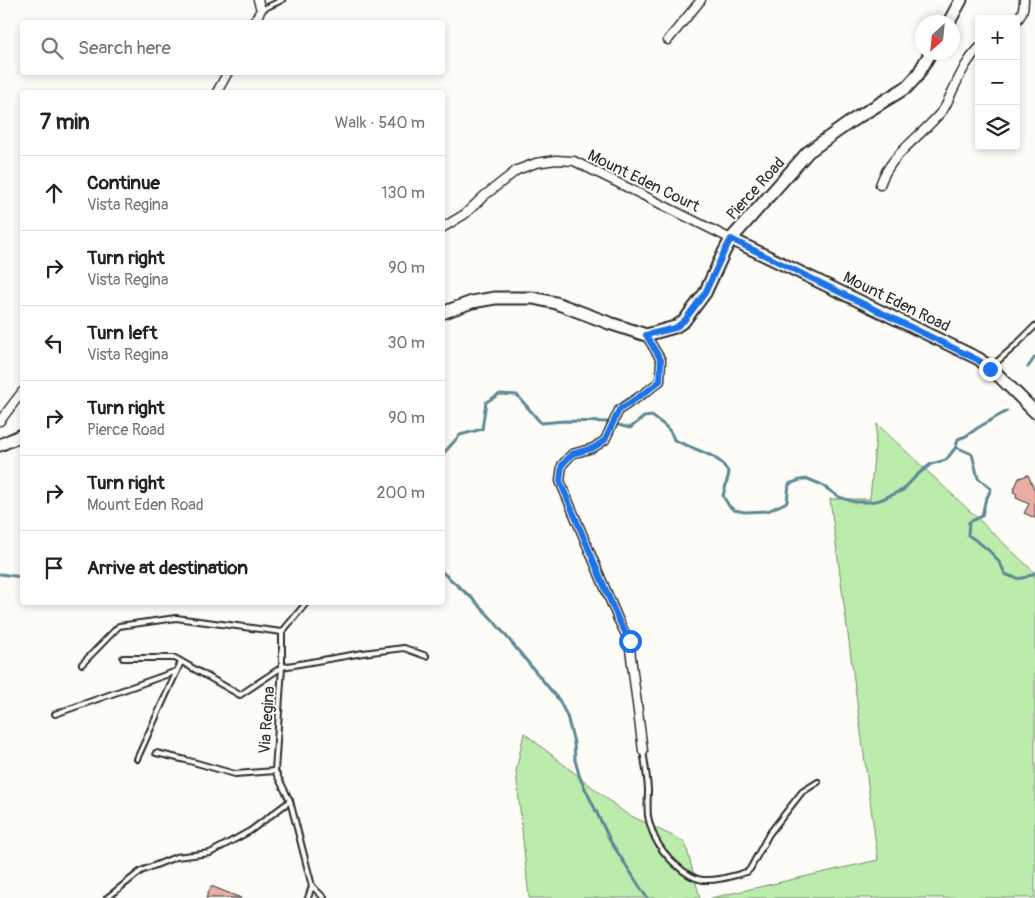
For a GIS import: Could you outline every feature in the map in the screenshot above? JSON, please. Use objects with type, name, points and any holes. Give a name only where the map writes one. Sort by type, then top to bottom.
[{"type":"street","points":[[255,20],[260,10],[258,0]]},
{"type":"street","points":[[668,40],[701,0]]},
{"type":"street","points":[[953,15],[961,0]]},
{"type":"street","points":[[1020,17],[1024,7],[1024,0]]},
{"type":"street","points":[[880,185],[882,176],[894,159],[944,109],[964,67],[975,52]]},
{"type":"street","name":"Pierce Road","points":[[646,335],[675,328],[684,321],[705,293],[731,239],[808,152],[853,120],[908,87],[926,60]]},
{"type":"street","points":[[219,90],[226,75]]},
{"type":"street","name":"Mount Eden Court","points":[[445,226],[465,214],[517,170],[536,163],[556,160],[574,161],[731,239]]},
{"type":"street","name":"Mount Eden Road","points":[[731,239],[978,360],[1000,377],[1035,412]]},
{"type":"street","points":[[445,312],[472,302],[495,298],[534,298],[556,302],[646,335],[661,360],[660,381],[619,410],[605,440],[593,448],[572,454],[562,465],[560,481],[618,619],[630,641],[644,750]]},
{"type":"street","points":[[0,421],[20,395]]},
{"type":"street","points":[[0,445],[20,436]]},
{"type":"lane","points":[[260,10],[282,0]]},
{"type":"lane","points":[[990,368],[1035,326]]},
{"type":"lane","points":[[82,664],[119,626],[176,618],[282,632],[304,605]]},
{"type":"lane","name":"Via Regina","points":[[282,632],[282,667],[275,771],[290,802],[312,886]]},
{"type":"lane","points":[[123,658],[174,658],[240,695],[282,667],[404,648],[426,656]]},
{"type":"lane","points":[[137,759],[181,662]]},
{"type":"lane","points":[[55,714],[177,671]]},
{"type":"lane","points":[[644,750],[648,790],[648,816],[655,837],[664,852],[674,863],[697,879],[722,880],[747,872],[769,834],[802,792],[818,782]]},
{"type":"lane","points":[[156,753],[235,774],[275,771]]},
{"type":"lane","points":[[108,898],[141,871],[176,857],[210,853],[250,831],[290,802]]},
{"type":"lane","points":[[308,898],[312,886],[324,898]]},
{"type":"green space","points":[[877,424],[1035,573],[1035,898],[711,898],[878,860],[830,499],[870,499]]},
{"type":"green space","points":[[524,733],[625,813],[685,842],[700,898],[529,898],[516,771]]},
{"type":"building","points":[[1028,475],[1035,491],[1035,518],[1024,513],[1029,504],[1016,498],[1017,494],[1013,492],[1019,478]]},
{"type":"building","points":[[211,886],[241,898],[206,898]]},
{"type":"waterway","points":[[1028,367],[1035,357]]},
{"type":"waterway","points":[[445,452],[460,435],[482,429],[486,402],[500,394],[517,395],[541,423],[565,421],[607,422],[630,428],[644,417],[652,416],[668,429],[674,440],[712,456],[722,463],[729,473],[723,496],[734,510],[745,512],[768,511],[787,502],[789,484],[808,479],[820,484],[839,497],[855,502],[880,500],[903,490],[931,464],[946,460],[956,447],[972,454],[978,478],[991,489],[985,502],[982,516],[969,522],[968,535],[995,556],[1005,574],[1020,578],[1035,573]]},
{"type":"waterway","points":[[956,447],[958,439],[1007,411]]},
{"type":"waterway","points":[[0,574],[20,577]]},
{"type":"waterway","points":[[445,575],[492,619],[559,700],[567,716],[580,778],[611,842],[647,898]]},
{"type":"route","points":[[630,641],[618,619],[560,481],[562,465],[572,454],[593,448],[605,440],[619,410],[660,381],[661,360],[646,335],[675,328],[684,321],[705,293],[731,239],[978,360],[990,369]]}]
